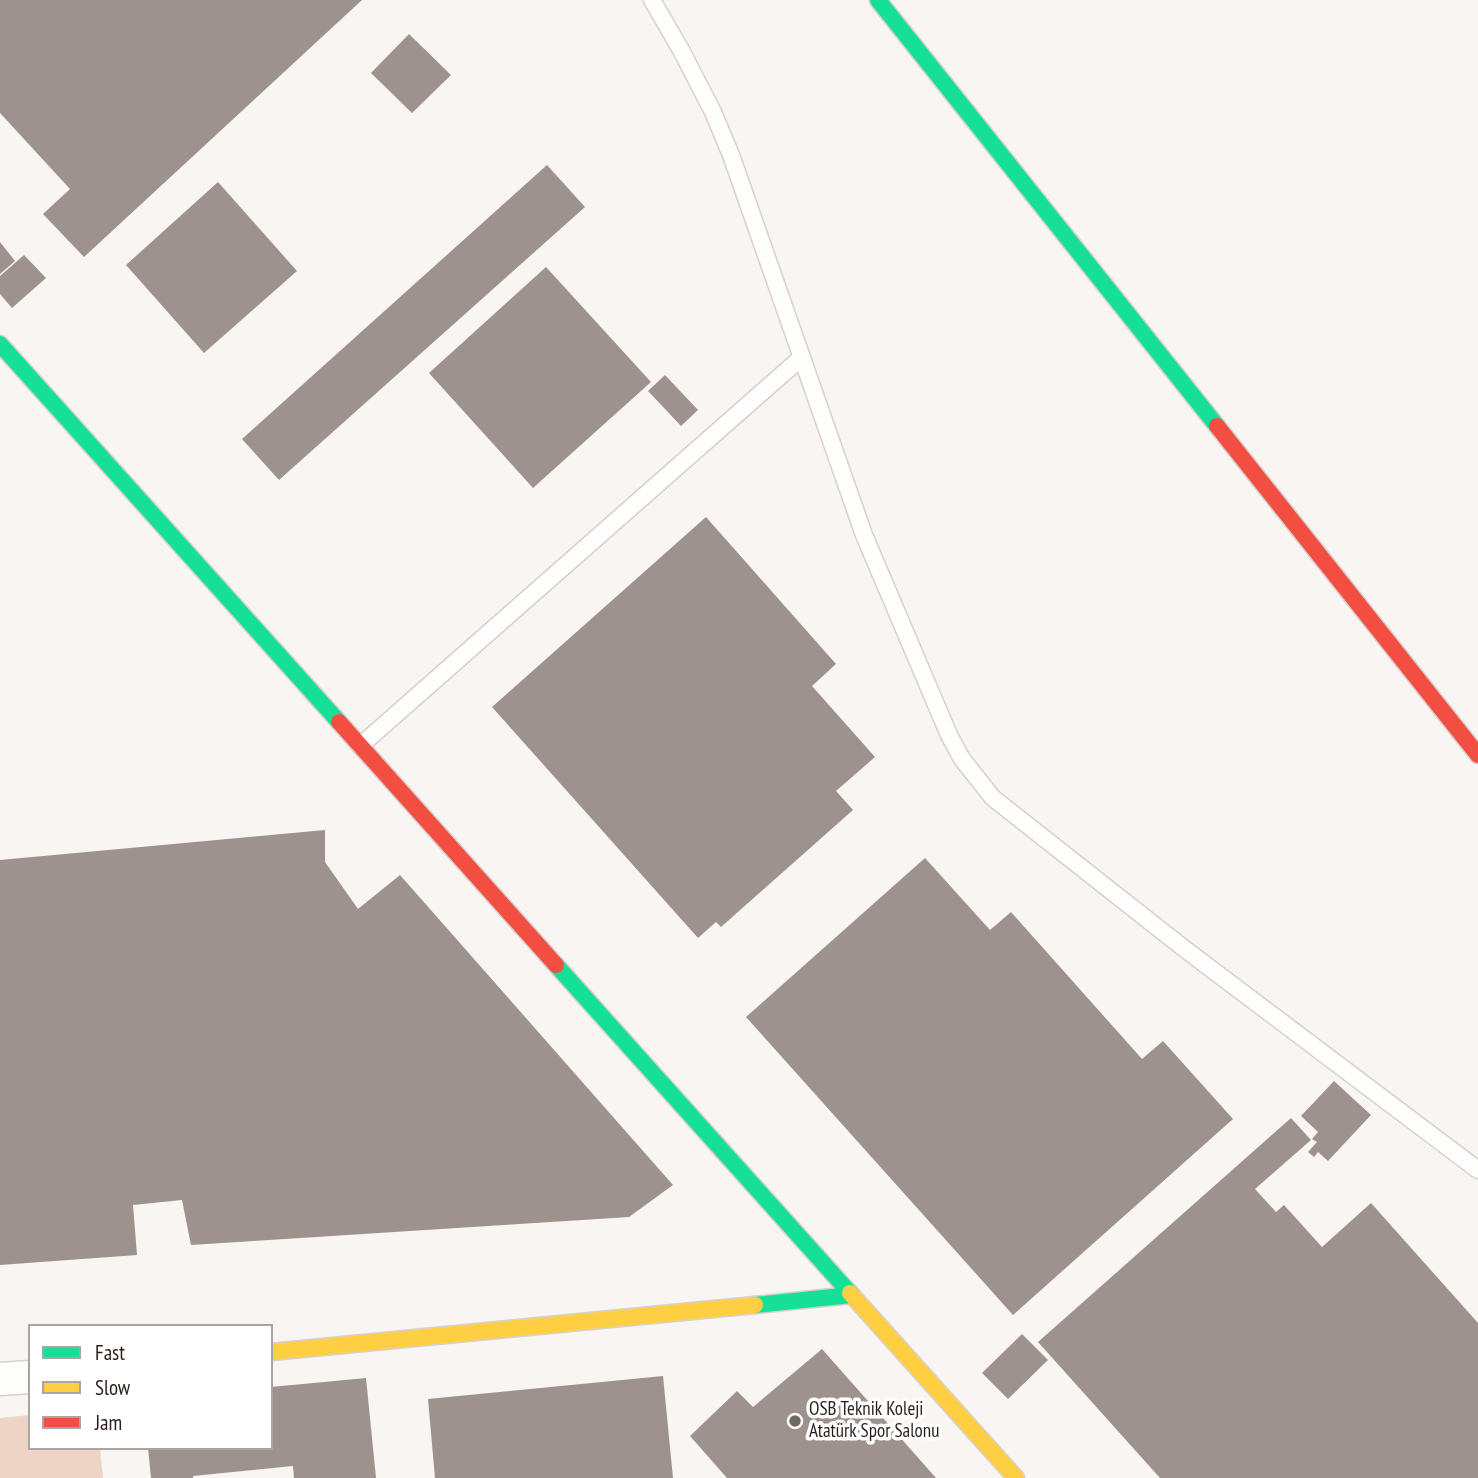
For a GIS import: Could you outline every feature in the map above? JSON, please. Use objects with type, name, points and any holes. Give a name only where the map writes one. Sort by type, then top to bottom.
[{"type":"street","points":[[878,0],[1478,755]]},
{"type":"street","points":[[0,344],[1016,1478]]},
{"type":"street","points":[[273,1352],[852,1294]]},
{"type":"street","points":[[0,1380],[28,1377]]},
{"type":"lane","points":[[652,0],[681,50],[717,123],[747,199],[864,535],[949,735],[976,779],[993,798],[1186,950],[1478,1170]]},
{"type":"lane","points":[[360,746],[802,357]]},
{"type":"shaded area","points":[[28,1415],[28,1450],[100,1450],[103,1478],[0,1478],[0,1418]]},
{"type":"building","points":[[0,0],[362,0],[84,257],[43,214],[70,189],[0,113]]},
{"type":"building","points":[[409,34],[451,75],[412,113],[371,73]]},
{"type":"building","points":[[547,165],[585,207],[279,480],[242,439]]},
{"type":"building","points":[[218,182],[297,271],[204,353],[126,265]]},
{"type":"building","points":[[0,242],[15,261],[0,274]]},
{"type":"building","points":[[24,255],[46,278],[12,308],[0,294],[0,276]]},
{"type":"building","points":[[546,267],[651,382],[533,488],[429,373]]},
{"type":"building","points":[[665,375],[698,410],[681,426],[648,391]]},
{"type":"building","points":[[706,517],[836,664],[812,686],[875,757],[836,791],[853,810],[721,927],[716,922],[698,938],[492,707]]},
{"type":"building","points":[[325,830],[325,862],[358,909],[400,875],[673,1185],[629,1217],[191,1245],[182,1200],[133,1205],[137,1255],[0,1265],[0,860]]},
{"type":"building","points":[[925,858],[990,930],[1011,912],[1142,1059],[1163,1041],[1233,1119],[1013,1315],[746,1017]]},
{"type":"building","points":[[1334,1081],[1371,1115],[1328,1161],[1318,1152],[1314,1157],[1308,1152],[1317,1142],[1312,1139],[1318,1132],[1301,1116]]},
{"type":"building","points":[[1291,1118],[1311,1140],[1255,1189],[1276,1212],[1284,1205],[1322,1247],[1371,1203],[1478,1323],[1478,1478],[1160,1478],[1038,1342]]},
{"type":"building","points":[[1022,1334],[1048,1360],[1008,1399],[982,1373]]},
{"type":"building","name":"OSB Teknik Koleji Atatürk Spor Salonu","points":[[822,1349],[936,1478],[727,1478],[690,1436],[737,1391],[753,1407]]},
{"type":"building","points":[[663,1376],[673,1478],[435,1478],[428,1399]]},
{"type":"building","points":[[366,1378],[376,1478],[294,1478],[293,1466],[193,1478],[151,1478],[148,1450],[273,1450],[273,1387]]},
{"type":"traffic: fast","points":[[878,0],[1217,426]]},
{"type":"traffic: fast","points":[[0,344],[339,722]]},
{"type":"traffic: fast","points":[[556,965],[850,1293]]},
{"type":"traffic: fast","points":[[755,1305],[852,1295]]},
{"type":"traffic: slow","points":[[850,1293],[1016,1478]]},
{"type":"traffic: slow","points":[[273,1352],[755,1305]]},
{"type":"traffic: jam","points":[[1217,426],[1478,755]]},
{"type":"traffic: jam","points":[[339,722],[556,965]]},
{"type":"place","name":"OSB Teknik Koleji Atatürk Spor Salonu","points":[[795,1421]]}]
